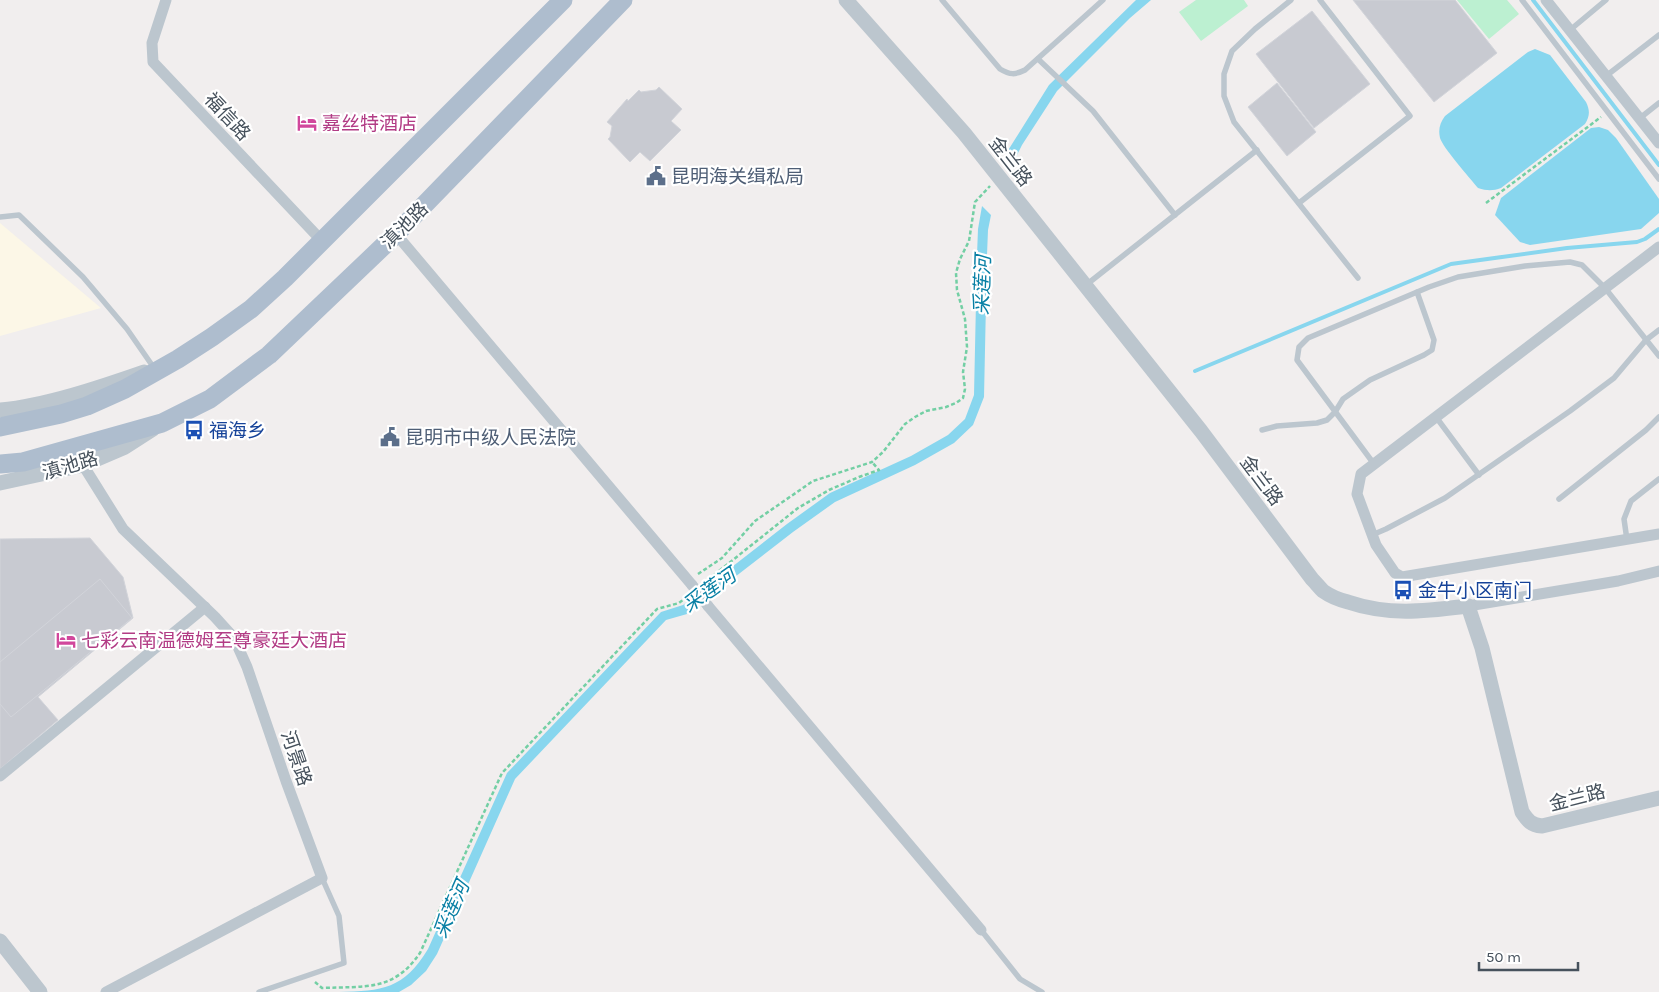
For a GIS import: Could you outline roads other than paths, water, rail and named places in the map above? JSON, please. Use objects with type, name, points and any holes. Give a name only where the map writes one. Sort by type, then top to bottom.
[{"type":"main road","points":[[0,427],[61,414],[87,406],[125,389],[178,359],[250,309],[285,278],[562,0]]},
{"type":"main road","name":"滇池路","points":[[0,464],[23,462],[162,423],[210,400],[269,355],[396,234],[623,0]]},
{"type":"street","name":"福信路","points":[[166,0],[152,43],[153,62],[321,240]]},
{"type":"street","name":"金兰路","points":[[846,0],[964,133],[1201,431],[1312,579],[1324,592],[1340,600],[1388,612],[1424,611],[1468,606],[1482,648],[1522,812],[1529,822],[1542,826],[1659,798]]},
{"type":"street","points":[[1546,0],[1659,143]]},
{"type":"street","points":[[396,234],[694,585],[708,606],[981,930]]},
{"type":"street","points":[[1659,247],[1361,474],[1357,494],[1376,545],[1395,573],[1402,577],[1659,534]]},
{"type":"street","points":[[0,410],[17,408],[75,394],[178,359]]},
{"type":"street","name":"滇池路","points":[[0,483],[83,465],[124,447],[162,423]]},
{"type":"street","name":"河景路","points":[[83,465],[123,529],[205,607],[234,638],[247,667],[322,878]]},
{"type":"street","points":[[1468,606],[1618,581],[1659,572]]},
{"type":"street","points":[[0,776],[205,607]]},
{"type":"street","points":[[106,992],[322,878]]},
{"type":"street","points":[[0,941],[40,992]]},
{"type":"lane","points":[[942,0],[1000,69],[1008,74],[1017,74],[1025,70],[1103,0]]},
{"type":"lane","points":[[1291,0],[1255,29],[1232,51],[1224,74],[1224,96],[1234,122],[1358,278]]},
{"type":"lane","points":[[1299,203],[1410,116],[1320,0]]},
{"type":"lane","points":[[1522,0],[1659,179]]},
{"type":"lane","points":[[1570,30],[1606,0]]},
{"type":"lane","points":[[1606,76],[1659,35]]},
{"type":"lane","points":[[1038,59],[1093,111],[1175,215]]},
{"type":"lane","points":[[1640,118],[1659,103]]},
{"type":"lane","points":[[1085,286],[1257,150]]},
{"type":"lane","points":[[0,217],[18,216],[83,277],[127,329],[154,368]]},
{"type":"lane","points":[[1374,464],[1297,360],[1299,347],[1308,338],[1418,292],[1458,277],[1525,266],[1570,262],[1582,265],[1605,288],[1659,356]]},
{"type":"lane","points":[[1262,430],[1277,426],[1317,423],[1327,420],[1335,412],[1342,399],[1370,380],[1432,350],[1434,340],[1418,292]]},
{"type":"lane","points":[[1372,535],[1445,498],[1570,411],[1614,378],[1646,340],[1659,330]]},
{"type":"lane","points":[[1436,417],[1479,475]]},
{"type":"lane","points":[[1559,499],[1646,430],[1659,417]]},
{"type":"lane","points":[[1626,540],[1624,519],[1631,501],[1659,479]]},
{"type":"lane","points":[[259,992],[344,963],[339,916],[322,878]]},
{"type":"lane","points":[[981,930],[1020,979],[1042,992]]},
{"type":"water","points":[[1136,0],[1151,0],[1130,18],[1057,91],[1022,145],[1014,161],[1007,152],[1049,85]]},
{"type":"water","points":[[1535,49],[1550,55],[1586,102],[1589,116],[1585,124],[1501,188],[1484,190],[1478,188],[1442,143],[1439,135],[1441,124],[1445,116],[1528,52]]},
{"type":"water","points":[[1599,127],[1608,130],[1616,138],[1659,199],[1659,213],[1641,229],[1530,245],[1520,242],[1495,215],[1501,198],[1591,128]]},
{"type":"water","name":"采莲河","points":[[982,206],[991,215],[987,255],[984,397],[973,425],[954,443],[915,465],[835,502],[687,614],[666,620],[515,779],[437,954],[426,971],[411,985],[399,992],[339,992],[380,989],[391,985],[401,980],[419,962],[428,949],[507,773],[661,612],[683,605],[830,493],[911,456],[948,435],[965,419],[974,395],[978,229]]},
{"type":"waterway","points":[[1533,0],[1659,165]]},
{"type":"waterway","points":[[1195,371],[1451,264],[1567,248],[1637,242],[1659,229]]},
{"type":"place","name":"嘉丝特酒店","points":[[307,123]]},
{"type":"place","name":"昆明海关缉私局","points":[[656,176]]},
{"type":"place","name":"福海乡","points":[[194,430]]},
{"type":"place","name":"昆明市中级人民法院","points":[[390,437]]},
{"type":"place","name":"金牛小区南门","points":[[1403,590]]},
{"type":"place","name":"七彩云南温德姆至尊豪廷大酒店","points":[[66,640]]}]
